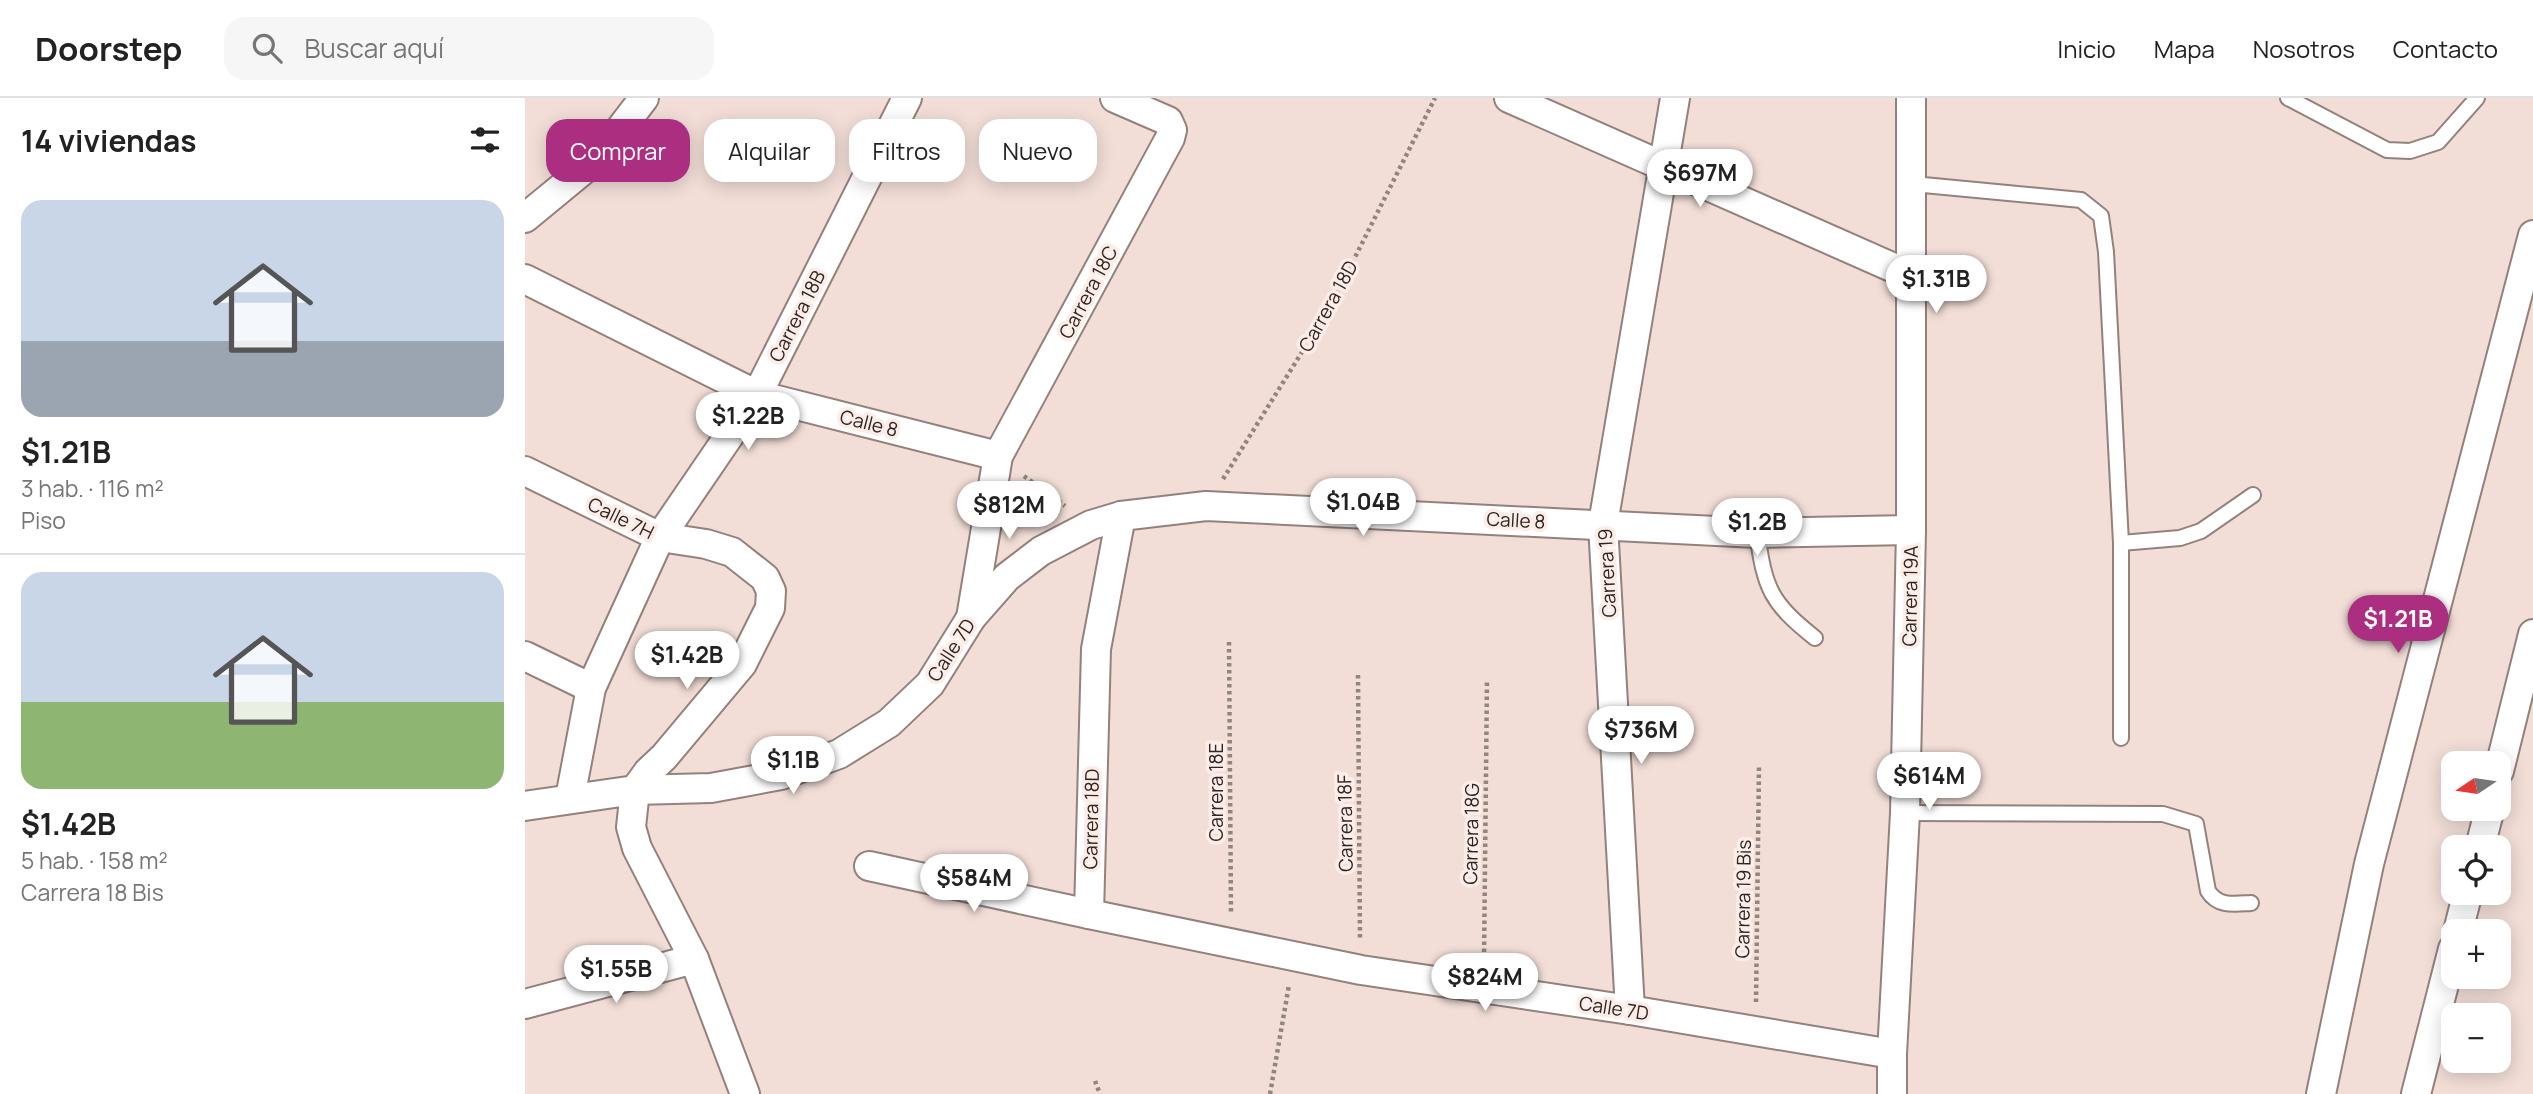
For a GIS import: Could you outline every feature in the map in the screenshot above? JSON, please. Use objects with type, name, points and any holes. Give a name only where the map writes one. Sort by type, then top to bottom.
[{"type":"street","points":[[525,218],[599,157],[644,98]]},
{"type":"street","name":"Carrera 18B","points":[[570,798],[591,688],[660,537],[757,395],[907,98]]},
{"type":"street","name":"Carrera 18C","points":[[971,618],[999,456],[1170,138],[1171,126],[1168,121],[1115,98]]},
{"type":"street","points":[[1509,98],[1912,276]]},
{"type":"street","name":"Carrera 19","points":[[1630,1010],[1603,524],[1675,98]]},
{"type":"street","name":"Carrera 19A","points":[[1892,1094],[1905,813],[1911,530],[1912,98]]},
{"type":"street","points":[[2321,1094],[2369,864],[2533,235]]},
{"type":"street","name":"Calle 8","points":[[525,279],[757,395],[999,456]]},
{"type":"street","name":"Calle 7H","points":[[525,471],[660,537],[706,544],[732,552],[765,578],[771,592],[770,608],[742,664],[635,790]]},
{"type":"street","name":"Calle 8","points":[[1121,516],[1206,506],[1757,533],[1911,530]]},
{"type":"street","name":"Calle 7D","points":[[525,806],[635,790],[711,788],[781,775],[839,754],[889,723],[930,684],[971,618],[1007,577],[1033,558],[1091,526],[1121,516]]},
{"type":"street","name":"Carrera 18D","points":[[1089,914],[1095,649],[1121,516]]},
{"type":"street","points":[[2504,751],[2533,634]]},
{"type":"street","points":[[525,656],[591,688]]},
{"type":"street","points":[[635,790],[631,827],[637,848],[694,959],[745,1094]]},
{"type":"street","name":"Calle 7D","points":[[869,866],[1361,970],[1630,1010],[1892,1054]]},
{"type":"street","points":[[525,1004],[694,959]]},
{"type":"street","points":[[2416,1094],[2443,989]]},
{"type":"lane","points":[[2288,98],[2386,150],[2410,151],[2438,142],[2477,98]]},
{"type":"lane","points":[[1913,184],[2081,200],[2101,216],[2106,253],[2121,543],[2121,738]]},
{"type":"lane","points":[[2121,543],[2180,538],[2201,531],[2253,495]]},
{"type":"lane","points":[[1757,533],[1762,565],[1771,593],[1788,616],[1815,638]]},
{"type":"lane","points":[[1905,813],[2163,814],[2181,818],[2196,824],[2208,891],[2212,898],[2227,904],[2251,903]]},
{"type":"path","name":"Carrera 18D","points":[[1206,506],[1330,307],[1435,98]]},
{"type":"path","points":[[999,456],[1091,526]]},
{"type":"path","name":"Carrera 18E","points":[[1229,642],[1231,942]]},
{"type":"path","name":"Carrera 18F","points":[[1358,676],[1361,970]]},
{"type":"path","name":"Carrera 18G","points":[[1483,988],[1487,680]]},
{"type":"path","name":"Carrera 19 Bis","points":[[1755,1031],[1759,766]]},
{"type":"path","points":[[1270,1094],[1294,954]]},
{"type":"path","points":[[1095,1081],[1100,1094]]}]
